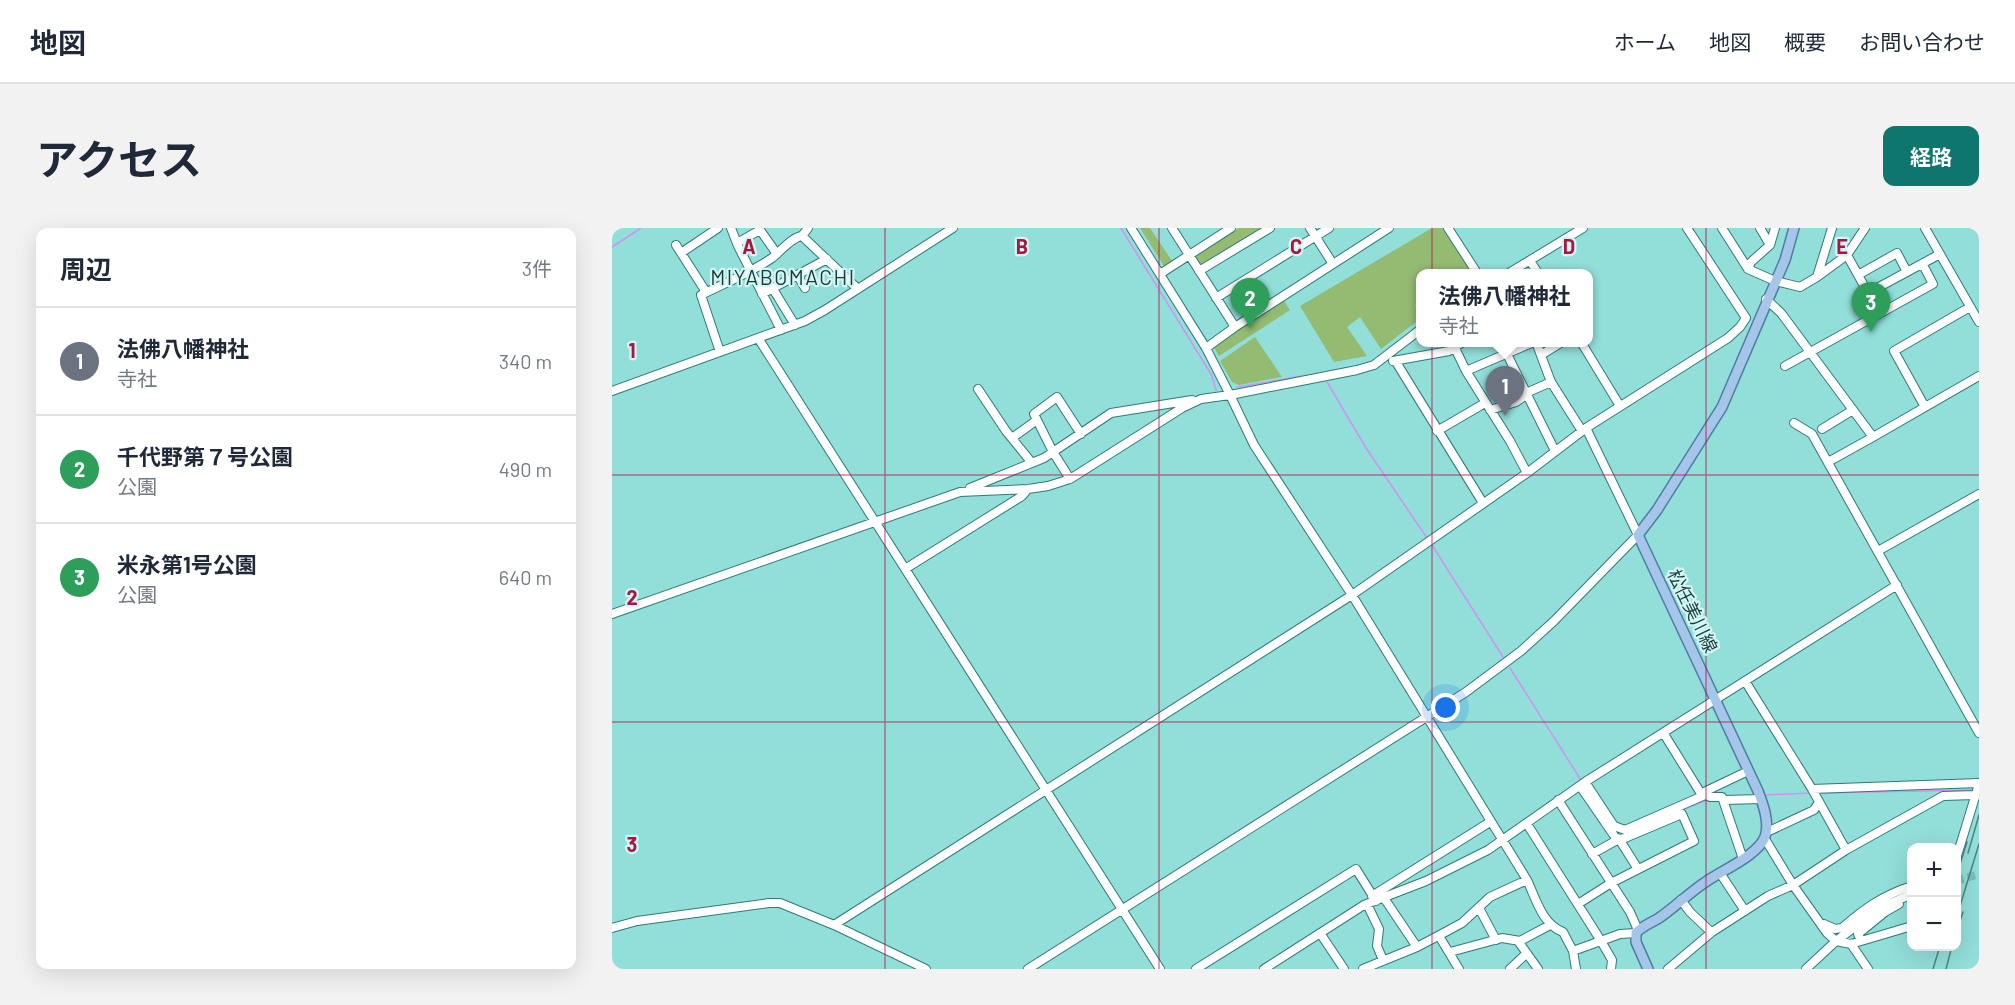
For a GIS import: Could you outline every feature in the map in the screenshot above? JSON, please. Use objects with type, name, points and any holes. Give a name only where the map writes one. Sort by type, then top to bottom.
[{"type":"main road","points":[[1638,535],[1657,510],[1722,407],[1766,299],[1785,260],[1794,228]]},
{"type":"main road","name":"松任美川線","points":[[1638,535],[1760,796],[1766,836]]},
{"type":"main road","points":[[1647,969],[1636,942],[1637,932],[1743,859],[1766,836]]},
{"type":"street","points":[[706,292],[678,249],[718,228]]},
{"type":"street","points":[[731,228],[781,330]]},
{"type":"street","points":[[720,352],[701,295],[777,254],[808,228]]},
{"type":"street","points":[[612,391],[795,325],[825,310],[953,228]]},
{"type":"street","points":[[1131,228],[1206,348],[1254,445],[1352,595],[1527,880],[1550,925],[1563,932],[1573,951],[1576,969]]},
{"type":"street","points":[[1172,228],[1235,327]]},
{"type":"street","points":[[1212,228],[1217,236]]},
{"type":"street","points":[[1160,274],[1231,228]]},
{"type":"street","points":[[1199,271],[1270,228]]},
{"type":"street","points":[[1310,228],[1333,264]]},
{"type":"street","points":[[1216,298],[1329,228]]},
{"type":"street","points":[[1206,348],[1389,228]]},
{"type":"street","points":[[1448,228],[1474,269]]},
{"type":"street","points":[[1516,269],[1583,228]]},
{"type":"street","points":[[834,925],[1352,595],[1527,473],[1584,429],[1728,338],[1746,318],[1687,228]]},
{"type":"street","points":[[1722,228],[1748,268],[1775,281],[1800,287],[1847,255],[1865,228]]},
{"type":"street","points":[[1760,228],[1770,245]]},
{"type":"street","points":[[1748,268],[1751,262],[1770,245],[1775,228]]},
{"type":"street","points":[[1817,277],[1832,228]]},
{"type":"street","points":[[1925,228],[1979,322]]},
{"type":"street","points":[[737,243],[760,230],[777,254]]},
{"type":"street","points":[[800,233],[858,289]]},
{"type":"street","points":[[1858,275],[1897,253],[1907,272]]},
{"type":"street","points":[[1847,255],[1868,293],[1940,254]]},
{"type":"street","points":[[762,294],[827,259]]},
{"type":"street","points":[[1530,261],[1535,269]]},
{"type":"street","points":[[1785,366],[1933,284],[1923,265]]},
{"type":"street","points":[[798,276],[805,288]]},
{"type":"street","points":[[756,280],[773,289],[795,325]]},
{"type":"street","points":[[1766,299],[1782,313],[1873,437]]},
{"type":"street","points":[[1925,408],[1894,351],[1970,307]]},
{"type":"street","points":[[612,614],[960,492],[1032,463],[1044,458],[1111,413],[1230,395],[1358,370],[1374,365],[1416,333]]},
{"type":"street","points":[[758,338],[1160,969]]},
{"type":"street","points":[[1382,359],[1396,362],[1449,351],[1452,347]]},
{"type":"street","points":[[1454,347],[1527,473]]},
{"type":"street","points":[[1504,347],[1555,451]]},
{"type":"street","points":[[1466,371],[1524,347]]},
{"type":"street","points":[[1028,969],[1427,718],[1521,651],[1586,590],[1638,535],[1584,429],[1551,382],[1537,347]]},
{"type":"street","points":[[1541,355],[1554,347]]},
{"type":"street","points":[[1584,347],[1620,406]]},
{"type":"street","points":[[1396,362],[1484,503]]},
{"type":"street","points":[[1828,462],[1979,376]]},
{"type":"street","points":[[1437,430],[1487,407],[1516,402],[1526,394],[1551,382]]},
{"type":"street","points":[[978,389],[1032,463]]},
{"type":"street","points":[[1070,479],[1034,414],[1057,398],[1081,434]]},
{"type":"street","points":[[960,492],[1028,489],[1070,479],[1182,408],[1202,399]]},
{"type":"street","points":[[1822,429],[1853,410]]},
{"type":"street","points":[[1012,438],[1037,420]]},
{"type":"street","points":[[1794,423],[1812,434],[1979,733]]},
{"type":"street","points":[[905,569],[1022,496],[1028,489]]},
{"type":"street","points":[[1878,551],[1979,494]]},
{"type":"street","points":[[1374,898],[1384,898],[1457,867],[1502,841],[1558,800],[1898,585]]},
{"type":"street","points":[[1745,681],[1820,802],[1846,850]]},
{"type":"street","points":[[1664,734],[1703,794],[1710,797],[1722,797],[1743,859]]},
{"type":"street","points":[[1592,854],[1681,810],[1703,794],[1748,771]]},
{"type":"street","points":[[1583,784],[1614,826],[1625,830],[1681,810]]},
{"type":"street","points":[[1583,784],[1612,834],[1619,839],[1638,869]]},
{"type":"street","points":[[1812,789],[1979,784],[1961,843]]},
{"type":"street","points":[[1668,969],[1711,932],[1768,896],[1793,885],[1846,850],[1943,796],[1975,795]]},
{"type":"street","points":[[1723,800],[1760,796]]},
{"type":"street","points":[[1558,800],[1630,912],[1637,932],[1620,934],[1573,951]]},
{"type":"street","points":[[1820,802],[1814,810],[1766,836],[1793,885],[1836,941],[1851,944],[1907,927]]},
{"type":"street","points":[[1578,904],[1638,869],[1694,841],[1681,810]]},
{"type":"street","points":[[1264,969],[1490,822]]},
{"type":"street","points":[[1527,824],[1601,941],[1612,960],[1611,969]]},
{"type":"street","points":[[1196,969],[1356,869],[1374,898]]},
{"type":"street","points":[[1720,873],[1745,910]]},
{"type":"street","points":[[1363,969],[1439,936],[1462,922],[1490,897],[1527,880]]},
{"type":"street","points":[[1822,925],[1842,928],[1865,907],[1907,887]]},
{"type":"street","points":[[1806,969],[1836,941],[1880,908],[1907,896]]},
{"type":"street","points":[[1384,898],[1417,947]]},
{"type":"street","points":[[1682,900],[1690,912],[1711,932]]},
{"type":"street","points":[[1861,941],[1858,934],[1885,912],[1907,901]]},
{"type":"street","points":[[612,928],[637,921],[780,903],[834,925],[926,969]]},
{"type":"street","points":[[1367,904],[1379,929],[1377,946],[1383,960]]},
{"type":"street","points":[[1479,908],[1497,940]]},
{"type":"street","points":[[1450,952],[1502,938],[1518,941],[1550,925]]},
{"type":"street","points":[[1320,933],[1344,969]]},
{"type":"street","points":[[1439,936],[1459,969]]},
{"type":"street","points":[[1518,941],[1538,969]]},
{"type":"street","points":[[1851,944],[1868,969]]},
{"type":"street","points":[[1510,969],[1526,954]]},
{"type":"green space","points":[[1140,228],[1150,228],[1172,261],[1164,266]]},
{"type":"green space","points":[[1239,228],[1261,228],[1201,266],[1199,265],[1195,259],[1196,255]]},
{"type":"green space","points":[[1432,228],[1444,228],[1470,269],[1416,269],[1416,322],[1381,349],[1360,317],[1347,327],[1367,356],[1334,362],[1300,306]]},
{"type":"green space","points":[[1282,298],[1290,310],[1219,356],[1213,346]]},
{"type":"green space","points":[[1255,337],[1282,377],[1239,385],[1232,382],[1220,361]]},
{"type":"waterway","points":[[612,247],[641,228]]},
{"type":"waterway","points":[[1121,228],[1211,374],[1216,390]]},
{"type":"waterway","points":[[1237,387],[1321,373]]},
{"type":"waterway","points":[[1327,382],[1366,448],[1427,538]]},
{"type":"waterway","points":[[1835,462],[1840,459]]},
{"type":"waterway","points":[[1432,545],[1503,657]]},
{"type":"waterway","points":[[1510,668],[1581,780]]},
{"type":"waterway","points":[[1819,793],[1973,790]]},
{"type":"waterway","points":[[1765,795],[1811,793]]},
{"type":"waterway","points":[[1684,809],[1707,800]]},
{"type":"waterway","points":[[1616,831],[1625,833]]},
{"type":"tunnel","points":[[1961,879],[1979,874]]},
{"type":"railway","points":[[1968,853],[1979,815]]},
{"type":"railway","points":[[1961,861],[1967,842]]},
{"type":"railway","points":[[1961,903],[1979,844]]},
{"type":"railway","points":[[1961,918],[1963,912]]},
{"type":"railway","points":[[1933,969],[1938,951]]},
{"type":"railway","points":[[1946,969],[1951,951]]},
{"type":"place","name":"千代野第７号公園","points":[[1250,328]]},
{"type":"place","name":"米永第1号公園","points":[[1871,332]]},
{"type":"place","name":"法佛八幡神社","points":[[1505,416]]},
{"type":"district","name":"MIYABOMACHI","points":[[783,278]]}]
